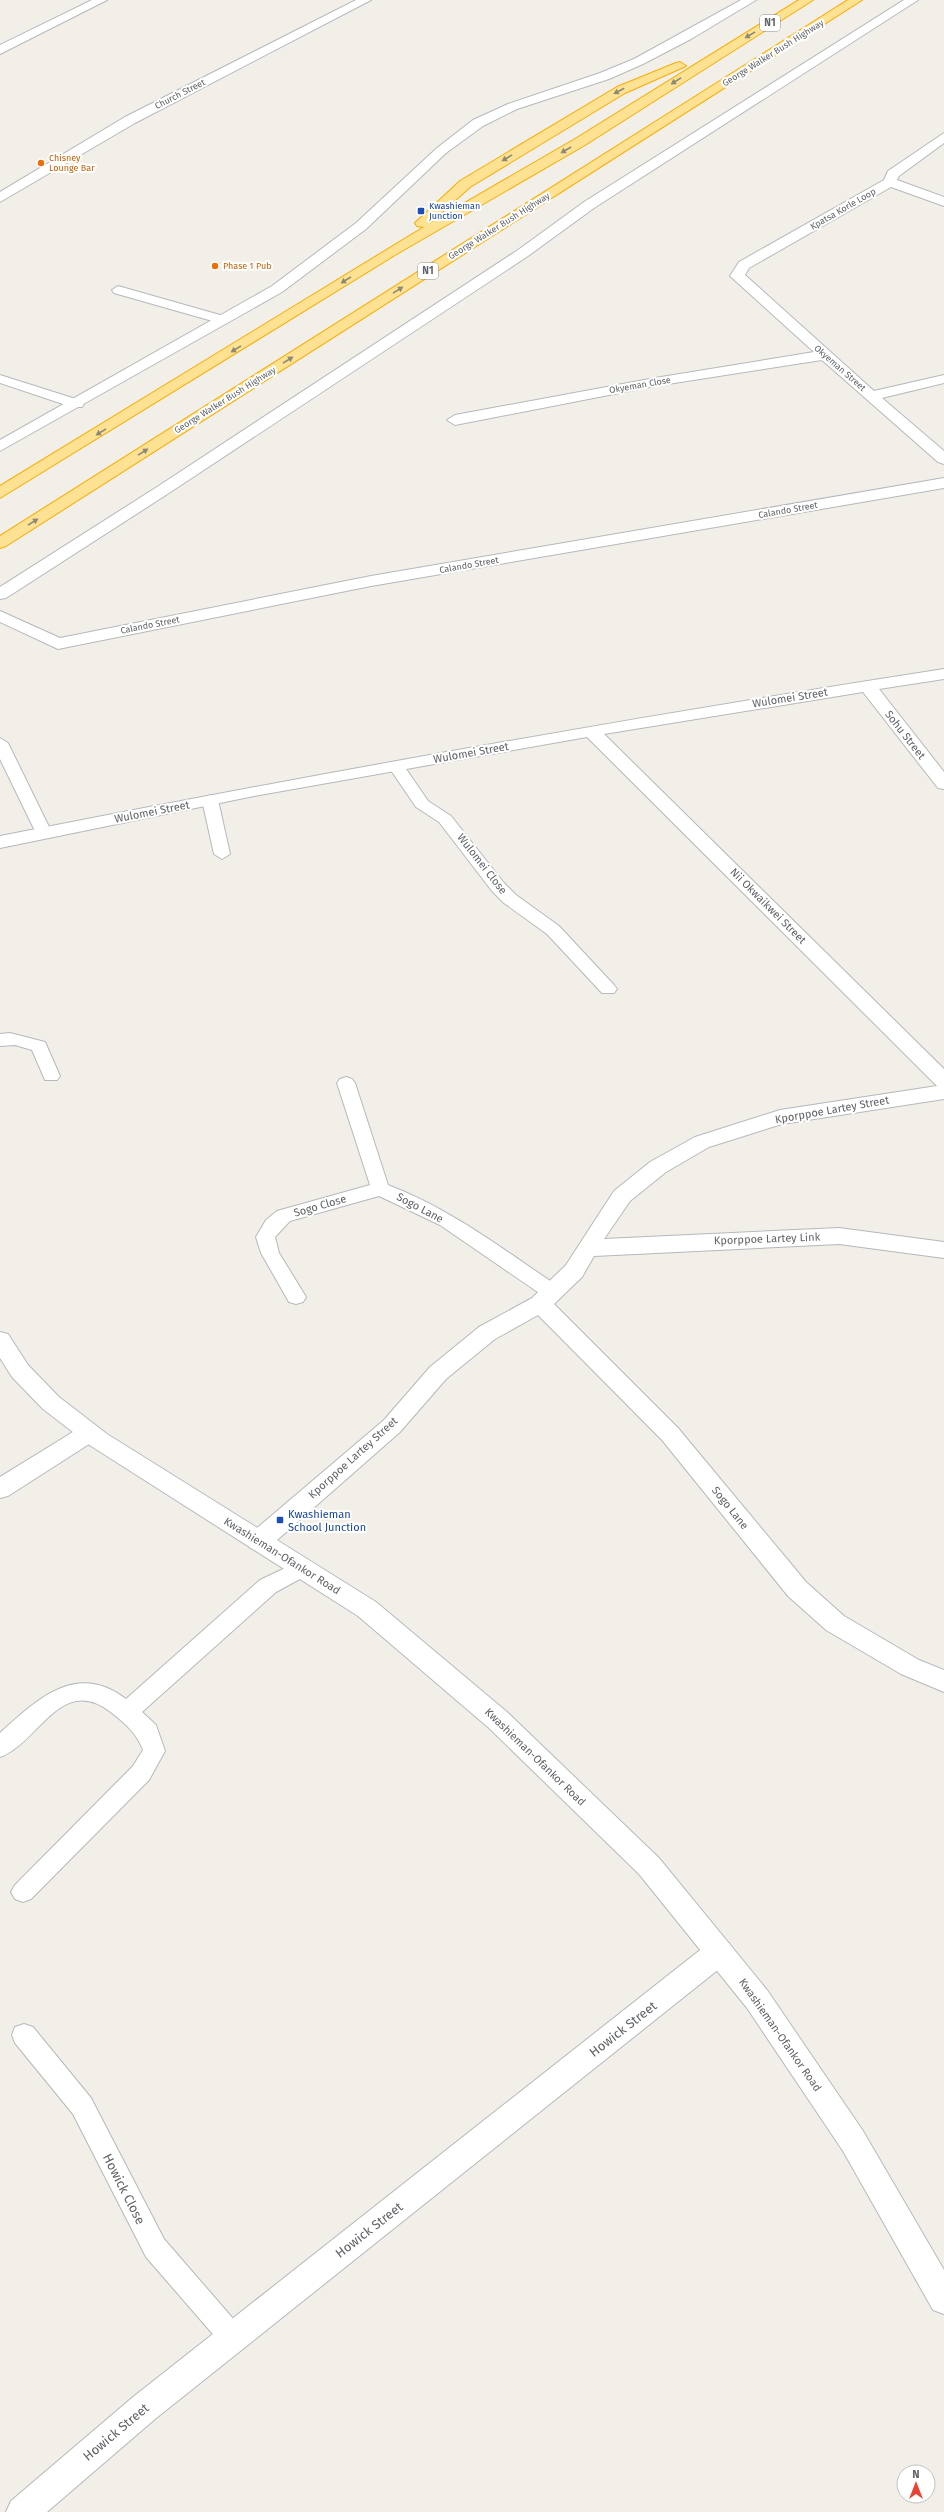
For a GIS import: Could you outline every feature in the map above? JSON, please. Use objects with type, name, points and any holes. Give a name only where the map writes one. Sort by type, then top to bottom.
[{"type":"highway","name":"N1","points":[[1,492],[390,252],[580,142],[807,0]]},
{"type":"highway","name":"George Walker Bush Highway","points":[[0,543],[856,0]]},
{"type":"highway","points":[[390,252],[465,184],[607,98],[621,90],[733,45]]},
{"type":"street","points":[[0,50],[101,0]]},
{"type":"street","name":"Church Street","points":[[0,198],[130,120],[365,0]]},
{"type":"street","points":[[0,446],[77,404],[277,289],[312,264],[388,203],[455,138],[479,122],[511,107],[623,69],[668,48],[750,0]]},
{"type":"street","points":[[0,594],[144,502],[524,253],[589,205],[912,0]]},
{"type":"street","name":"Kpatsa Korle Loop","points":[[736,276],[744,265],[890,182],[893,174],[944,137]]},
{"type":"street","points":[[890,182],[944,202]]},
{"type":"street","name":"Okyeman Street","points":[[736,276],[911,432],[944,459]]},
{"type":"street","name":"Okyeman Close","points":[[455,420],[655,382],[825,355]]},
{"type":"street","points":[[872,396],[944,379]]},
{"type":"street","name":"Calando Street","points":[[0,616],[58,644],[371,582],[944,483]]},
{"type":"street","name":"Wulomei Street","points":[[0,842],[210,800],[591,731],[711,710],[944,674]]},
{"type":"street","name":"Sohu Street","points":[[867,686],[944,784]]},
{"type":"street","name":"Nii Okwaikwei Street","points":[[591,731],[944,1081]]},
{"type":"street","name":"Kporppoe Lartey Street","points":[[259,1541],[392,1426],[438,1373],[487,1333],[546,1298],[574,1270],[622,1196],[658,1167],[702,1142],[780,1117],[944,1092]]},
{"type":"street","name":"Kporppoe Lartey Link","points":[[588,1248],[840,1236],[944,1250]]},
{"type":"street","name":"Sogo Lane","points":[[546,1298],[670,1434],[797,1589],[835,1623],[910,1667],[944,1681]]},
{"type":"street","name":"Kwashieman-Ofankor Road","points":[[0,1340],[20,1370],[51,1403],[89,1433],[367,1610],[498,1720],[649,1866],[757,1999],[853,2141],[944,2299]]},
{"type":"street","points":[[0,1489],[89,1433]]},
{"type":"street","name":"Howick Street","points":[[22,2512],[144,2408],[719,1952]]},
{"type":"lane","points":[[118,290],[223,320]]},
{"type":"lane","points":[[0,379],[77,404]]},
{"type":"lane","points":[[0,743],[44,833]]},
{"type":"lane","name":"Wulomei Close","points":[[396,766],[412,792],[422,804],[445,819],[498,887],[510,899],[553,930],[608,989]]},
{"type":"lane","points":[[210,800],[222,854]]},
{"type":"lane","points":[[0,1040],[7,1038],[26,1040],[39,1046],[51,1076]]},
{"type":"lane","points":[[346,1083],[380,1190]]},
{"type":"lane","name":"Sogo Close","points":[[296,1297],[270,1253],[265,1237],[274,1225],[284,1216],[380,1190]]},
{"type":"lane","name":"Sogo Lane","points":[[380,1190],[398,1195],[438,1216],[546,1298]]},
{"type":"lane","points":[[127,1712],[268,1586],[302,1568]]},
{"type":"lane","points":[[0,1747],[55,1698],[80,1692],[99,1694],[127,1712],[148,1732],[154,1751],[144,1767],[24,1892]]},
{"type":"lane","name":"Howick Close","points":[[24,2035],[82,2106],[155,2248],[233,2338]]},
{"type":"place","name":"Chisney Lounge Bar","points":[[41,163]]},
{"type":"place","name":"Kwashieman Junction","points":[[421,211]]},
{"type":"place","name":"Phase 1 Pub","points":[[215,266]]},
{"type":"place","name":"Kwashieman School Junction","points":[[280,1520]]}]
